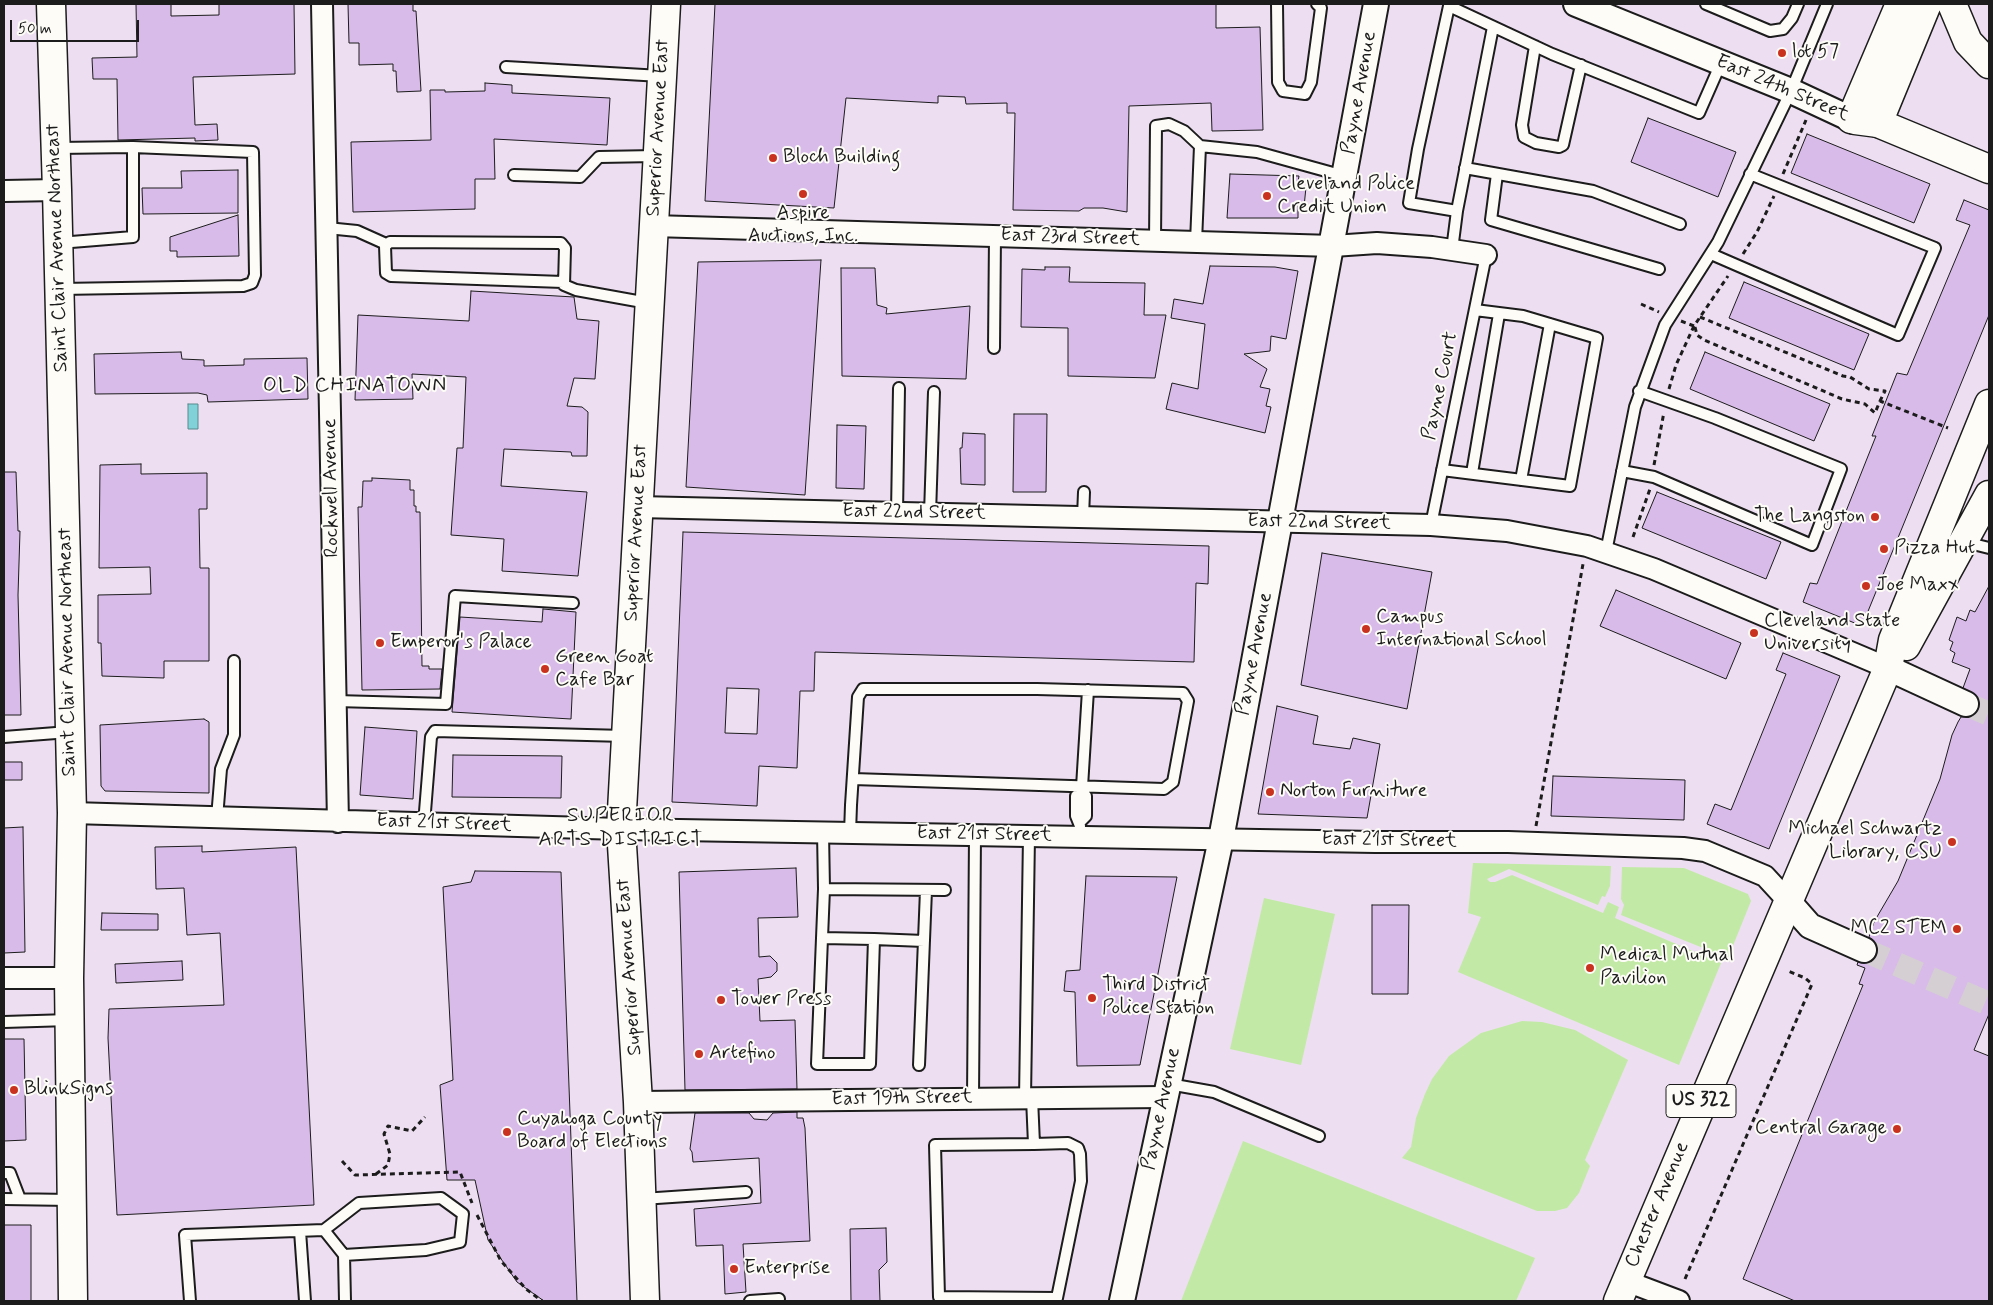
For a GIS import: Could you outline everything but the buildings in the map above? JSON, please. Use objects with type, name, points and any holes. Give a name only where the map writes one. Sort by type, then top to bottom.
[{"type":"main road","name":"Saint Clair Avenue Northeast","points":[[51,4],[58,190],[72,814],[69,978],[73,1301]]},
{"type":"main road","name":"Superior Avenue East","points":[[645,1301],[638,1102],[621,829],[666,4]]},
{"type":"main road","points":[[1851,119],[1900,4]]},
{"type":"main road","points":[[1878,124],[1927,4]]},
{"type":"main road","points":[[1952,4],[1968,42],[1989,64]]},
{"type":"main road","name":"East 24th Street","points":[[1851,119],[1878,124],[1989,169]]},
{"type":"main road","name":"Chester Avenue","points":[[1622,1291],[1703,1097],[1888,668],[1893,640],[1989,404]]},
{"type":"main road","name":"Chester Avenue","points":[[1888,668],[1908,644],[1976,545],[1989,495]]},
{"type":"street","name":"Rockwell Avenue","points":[[322,4],[338,822]]},
{"type":"street","name":"Payne Avenue","points":[[1122,1301],[1220,839],[1333,246],[1376,4]]},
{"type":"street","name":"East 24th Street","points":[[1576,4],[1791,91],[1851,119]]},
{"type":"street","points":[[4,191],[58,190]]},
{"type":"street","name":"East 23rd Street","points":[[653,226],[1333,246],[1377,243],[1486,255]]},
{"type":"street","name":"East 22nd Street","points":[[638,507],[1431,525],[1534,535],[1606,552],[1654,569],[1888,668],[1966,704]]},
{"type":"street","name":"East 21st Street","points":[[72,814],[621,829],[1029,836],[1080,829],[1220,839],[1508,842],[1683,848],[1705,851],[1766,876],[1810,926],[1864,950]]},
{"type":"street","points":[[4,978],[69,978]]},
{"type":"street","name":"East 19th Street","points":[[638,1102],[1028,1098],[1166,1090]]},
{"type":"street","points":[[1622,1291],[1679,1301]]},
{"type":"lane","points":[[1277,4],[1278,82],[1284,91],[1305,94],[1311,82],[1321,8],[1317,4]]},
{"type":"lane","points":[[1706,4],[1770,31],[1783,29],[1792,18],[1798,4]]},
{"type":"lane","points":[[1606,552],[1639,391],[1665,326],[1710,254],[1791,91],[1827,4]]},
{"type":"lane","points":[[1457,211],[1409,203],[1418,149],[1449,6],[1535,46],[1699,113],[1721,63]]},
{"type":"lane","points":[[1452,250],[1457,211],[1493,27]]},
{"type":"lane","points":[[1535,46],[1522,125],[1524,137],[1536,143],[1559,147],[1563,144],[1581,65]]},
{"type":"lane","points":[[506,67],[661,76]]},
{"type":"lane","points":[[1155,240],[1156,126],[1169,124],[1200,146],[1257,152],[1345,176]]},
{"type":"lane","points":[[56,148],[132,146],[252,152],[255,275],[252,283],[243,286],[60,289]]},
{"type":"lane","points":[[59,243],[133,237],[132,146]]},
{"type":"lane","points":[[1196,242],[1200,146]]},
{"type":"lane","points":[[514,175],[580,177],[599,156],[657,156]]},
{"type":"lane","points":[[1465,168],[1593,191],[1680,224]]},
{"type":"lane","points":[[1497,174],[1491,220],[1659,269]]},
{"type":"lane","points":[[1710,254],[1898,335],[1935,248],[1750,174]]},
{"type":"lane","points":[[327,228],[357,231],[386,244],[561,242],[565,248],[564,285],[576,290],[649,303]]},
{"type":"lane","points":[[994,348],[995,236]]},
{"type":"lane","points":[[386,244],[386,273],[391,276],[563,282]]},
{"type":"lane","name":"Payne Court","points":[[1431,525],[1486,255]]},
{"type":"lane","points":[[1442,470],[1570,486],[1572,477],[1597,338],[1523,316],[1475,310]]},
{"type":"lane","points":[[1472,473],[1499,314]]},
{"type":"lane","points":[[1521,480],[1550,324]]},
{"type":"lane","points":[[897,513],[899,388]]},
{"type":"lane","points":[[1622,471],[1652,477],[1812,545],[1841,469],[1639,391]]},
{"type":"lane","points":[[930,514],[934,392]]},
{"type":"lane","points":[[1084,492],[1084,517]]},
{"type":"lane","points":[[336,701],[446,704],[454,596],[573,603]]},
{"type":"lane","points":[[217,818],[221,769],[234,735],[234,661]]},
{"type":"lane","points":[[850,833],[853,779],[858,697],[863,689],[1088,690],[1183,693],[1188,701],[1172,782],[1164,789],[1082,789],[853,779]]},
{"type":"lane","points":[[1080,829],[1086,816],[1086,796],[1082,789],[1088,690]]},
{"type":"lane","points":[[424,824],[432,737],[435,731],[626,736]]},
{"type":"lane","points":[[4,736],[70,732]]},
{"type":"lane","points":[[824,832],[818,1064],[870,1064],[874,939]]},
{"type":"lane","points":[[973,1098],[975,835]]},
{"type":"lane","points":[[1029,836],[1028,1098],[1034,1144]]},
{"type":"lane","points":[[824,890],[945,890]]},
{"type":"lane","points":[[919,1065],[926,890]]},
{"type":"lane","points":[[822,938],[924,941]]},
{"type":"lane","points":[[4,1022],[70,1020]]},
{"type":"lane","points":[[1166,1090],[1214,1092],[1319,1136]]},
{"type":"lane","points":[[1068,1143],[1078,1148],[1080,1154],[1081,1181],[1057,1298],[939,1297],[935,1144],[1034,1144],[1068,1143]]},
{"type":"lane","points":[[4,1173],[10,1173],[20,1199]]},
{"type":"lane","points":[[641,1199],[746,1192]]},
{"type":"lane","points":[[190,1301],[185,1235],[324,1230],[359,1203],[441,1198],[463,1214],[460,1242],[426,1250],[344,1255]]},
{"type":"lane","points":[[4,1199],[72,1200]]},
{"type":"lane","points":[[324,1230],[344,1255],[345,1301]]},
{"type":"lane","points":[[300,1231],[305,1301]]},
{"type":"lane","points":[[750,1301],[779,1300]]},
{"type":"path","points":[[1633,537],[1646,504],[1666,400],[1676,365],[1694,326],[1757,232],[1806,119],[1810,117]]},
{"type":"path","points":[[1694,326],[1697,335],[1704,340],[1842,399],[1865,404],[1875,413],[1885,391],[1869,389],[1850,377],[1843,376],[1700,317]]},
{"type":"path","points":[[1880,401],[1948,428]]},
{"type":"path","points":[[1535,829],[1583,564]]},
{"type":"path","points":[[1685,1279],[1812,984],[1805,978],[1788,971]]},
{"type":"path","points":[[375,1174],[388,1165],[390,1154],[384,1134],[388,1126],[412,1131],[425,1117]]},
{"type":"shaded area","points":[[4,4],[1989,4],[1989,1301],[4,1301]]},
{"type":"green space","name":"Medical Mutual Pavilion","points":[[1473,863],[1611,866],[1610,886],[1605,897],[1602,896],[1598,905],[1509,869],[1487,879],[1490,882],[1495,882],[1512,875],[1603,913],[1608,902],[1619,907],[1615,918],[1721,963],[1679,1065],[1458,972],[1481,917],[1468,913]]},
{"type":"green space","points":[[1622,867],[1684,868],[1748,894],[1751,901],[1728,958],[1621,915],[1624,905],[1621,899]]},
{"type":"green space","points":[[1264,898],[1335,914],[1301,1065],[1230,1049]]},
{"type":"green space","points":[[1522,1021],[1542,1022],[1575,1030],[1628,1060],[1585,1160],[1590,1166],[1579,1193],[1567,1208],[1555,1211],[1537,1211],[1402,1158],[1411,1147],[1416,1118],[1425,1094],[1432,1079],[1449,1056],[1481,1033]]},
{"type":"green space","points":[[1243,1141],[1535,1258],[1516,1301],[1181,1301]]},
{"type":"water","points":[[188,404],[198,404],[198,429],[188,429]]},
{"type":"tunnel","points":[[1966,704],[1989,714]]},
{"type":"tunnel","points":[[1864,950],[1989,1004]]},
{"type":"place","name":"lot 57","points":[[1782,53]]},
{"type":"place","name":"Bloch Building","points":[[773,158]]},
{"type":"place","name":"Aspire Auctions, Inc.","points":[[803,194]]},
{"type":"place","name":"Cleveland Police Credit Union","points":[[1267,196]]},
{"type":"place","name":"The Langston","points":[[1875,517]]},
{"type":"place","name":"Pizza Hut","points":[[1884,549]]},
{"type":"place","name":"Joe Maxx","points":[[1866,586]]},
{"type":"place","name":"Campus International School","points":[[1366,629]]},
{"type":"place","name":"Cleveland State University","points":[[1754,633]]},
{"type":"place","name":"Emperor's Palace","points":[[380,643]]},
{"type":"place","name":"Green Goat Cafe Bar","points":[[545,669]]},
{"type":"place","name":"Norton Furniture","points":[[1270,792]]},
{"type":"place","name":"Michael Schwartz Library, CSU","points":[[1952,842]]},
{"type":"place","name":"MC2 STEM","points":[[1957,929]]},
{"type":"place","name":"Medical Mutual Pavilion","points":[[1590,968]]},
{"type":"place","name":"Third District Police Station","points":[[1092,998]]},
{"type":"place","name":"Tower Press","points":[[721,1000]]},
{"type":"place","name":"Artefino","points":[[699,1054]]},
{"type":"place","name":"BlinkSigns","points":[[14,1090]]},
{"type":"place","name":"Central Garage","points":[[1897,1129]]},
{"type":"place","name":"Cuyahoga County Board of Elections","points":[[507,1132]]},
{"type":"place","name":"Enterprise","points":[[734,1269]]},
{"type":"district","name":"OLD CHINATOWN","points":[[355,387]]},
{"type":"district","name":"SUPERIOR ARTS DISTRICT","points":[[621,829]]}]
